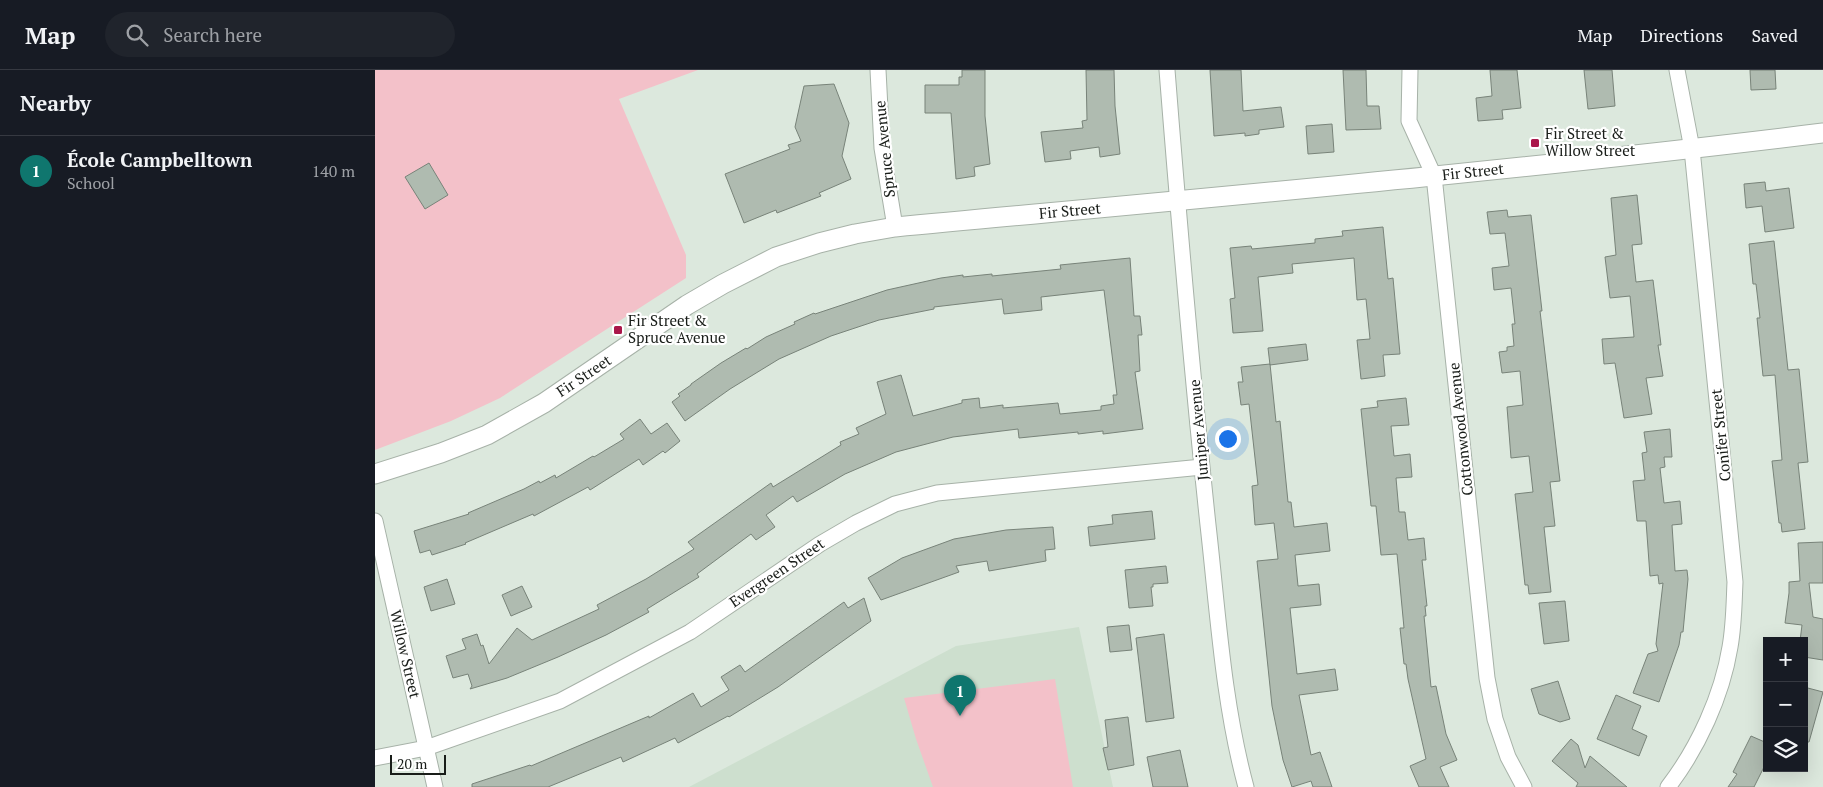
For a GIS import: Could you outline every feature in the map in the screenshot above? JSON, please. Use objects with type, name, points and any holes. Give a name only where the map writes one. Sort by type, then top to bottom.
[{"type":"street","name":"Spruce Avenue","points":[[878,70],[882,148],[895,227]]},
{"type":"street","name":"Juniper Avenue","points":[[1167,70],[1202,467],[1227,700],[1245,787]]},
{"type":"street","name":"Cottonwood Avenue","points":[[1410,70],[1409,121],[1434,176],[1487,678],[1495,719],[1508,757],[1524,787]]},
{"type":"street","name":"Conifer Street","points":[[1668,787],[1683,767],[1703,730],[1720,685],[1730,648],[1735,582],[1691,149],[1677,70]]},
{"type":"street","name":"Fir Street","points":[[375,474],[441,453],[487,435],[544,404],[687,306],[723,284],[776,257],[855,234],[895,227],[1434,176],[1823,133]]},
{"type":"street","name":"Evergreen Street","points":[[375,758],[426,748],[560,701],[690,632],[820,544],[856,523],[895,504],[937,493],[1202,467]]},
{"type":"street","name":"Willow Street","points":[[375,521],[435,787]]},
{"type":"shaded area","points":[[375,70],[698,70],[619,99],[686,255],[686,278],[500,398],[451,421],[375,450]]},
{"type":"shaded area","points":[[1079,627],[1113,787],[689,787],[956,646]]},
{"type":"shaded area","points":[[1055,679],[1073,787],[933,787],[904,698]]},
{"type":"building","points":[[962,70],[985,70],[985,116],[990,164],[974,167],[975,176],[956,179],[951,113],[925,113],[925,85],[959,85],[959,77],[962,77]]},
{"type":"building","points":[[1086,70],[1114,70],[1115,106],[1120,154],[1100,157],[1099,147],[1070,151],[1071,159],[1045,162],[1041,132],[1083,128],[1082,121],[1087,120]]},
{"type":"building","points":[[1210,70],[1241,70],[1243,111],[1281,107],[1284,127],[1259,130],[1259,134],[1245,136],[1245,133],[1214,136]]},
{"type":"building","points":[[1343,70],[1366,70],[1367,106],[1379,106],[1381,129],[1346,130]]},
{"type":"building","points":[[1490,70],[1517,70],[1521,108],[1502,110],[1503,119],[1478,121],[1476,98],[1492,96]]},
{"type":"building","points":[[1584,70],[1612,70],[1615,106],[1588,109]]},
{"type":"building","points":[[1750,70],[1775,70],[1776,89],[1751,90]]},
{"type":"building","points":[[834,84],[849,123],[842,156],[851,179],[819,193],[821,196],[777,213],[776,210],[744,223],[725,174],[790,149],[788,145],[801,141],[795,127],[804,86]]},
{"type":"building","points":[[1332,124],[1334,152],[1308,154],[1306,126]]},
{"type":"building","points":[[429,163],[448,195],[425,209],[405,177]]},
{"type":"building","points":[[1765,182],[1766,191],[1789,188],[1794,228],[1765,232],[1762,206],[1746,208],[1744,184]]},
{"type":"building","points":[[1637,195],[1642,244],[1632,245],[1636,282],[1653,280],[1661,345],[1658,345],[1663,376],[1646,378],[1652,414],[1624,418],[1615,363],[1604,364],[1602,339],[1634,337],[1630,296],[1610,298],[1605,257],[1616,255],[1611,198]]},
{"type":"building","points":[[1507,210],[1508,217],[1531,215],[1560,481],[1550,482],[1555,526],[1544,527],[1551,592],[1529,594],[1528,585],[1525,585],[1515,494],[1533,492],[1529,456],[1511,458],[1507,407],[1523,405],[1520,371],[1502,373],[1499,352],[1507,351],[1507,347],[1514,346],[1512,324],[1515,324],[1511,288],[1494,290],[1492,268],[1509,266],[1505,233],[1490,234],[1487,212]]},
{"type":"building","points":[[1383,227],[1388,279],[1393,278],[1400,354],[1383,355],[1385,376],[1361,379],[1357,340],[1370,339],[1366,299],[1357,300],[1354,258],[1292,264],[1293,273],[1258,277],[1263,331],[1233,333],[1230,299],[1235,298],[1230,248],[1251,246],[1252,249],[1315,243],[1315,239],[1343,236],[1342,231]]},
{"type":"building","points":[[1774,241],[1788,370],[1799,369],[1808,462],[1798,463],[1805,529],[1782,532],[1781,523],[1779,523],[1772,461],[1782,460],[1775,375],[1763,376],[1757,318],[1760,318],[1756,284],[1753,284],[1749,244]]},
{"type":"building","points":[[1130,258],[1134,316],[1140,316],[1142,335],[1138,335],[1140,371],[1135,372],[1143,429],[1103,434],[1103,431],[1078,434],[1078,432],[1019,438],[1018,429],[953,437],[896,452],[845,474],[797,502],[793,496],[766,515],[775,527],[756,540],[751,534],[697,574],[699,577],[647,609],[649,612],[606,635],[507,678],[470,689],[472,686],[468,674],[453,678],[446,656],[466,649],[462,639],[477,634],[489,664],[517,628],[532,640],[599,609],[597,605],[646,579],[694,549],[688,542],[771,483],[773,487],[841,445],[840,442],[859,434],[856,428],[886,414],[877,382],[901,375],[913,416],[962,403],[962,400],[979,398],[980,408],[1003,405],[1003,408],[1058,403],[1060,414],[1101,410],[1101,406],[1114,404],[1113,395],[1117,395],[1104,290],[1041,297],[1042,310],[1004,314],[1002,299],[934,307],[934,309],[879,320],[831,336],[779,359],[730,389],[685,421],[672,402],[680,396],[678,394],[721,363],[766,337],[814,313],[887,290],[963,275],[963,277],[992,274],[992,276],[1061,269],[1060,265]]},
{"type":"building","points":[[1306,344],[1308,360],[1270,365],[1268,348]]},
{"type":"building","points":[[1270,364],[1276,422],[1280,421],[1288,502],[1291,502],[1294,527],[1327,523],[1330,551],[1295,555],[1298,586],[1319,584],[1321,605],[1290,608],[1297,674],[1335,669],[1338,690],[1299,695],[1311,755],[1320,752],[1332,787],[1313,787],[1311,781],[1292,787],[1283,760],[1272,706],[1257,561],[1278,559],[1274,523],[1255,525],[1252,486],[1258,485],[1249,404],[1241,405],[1238,382],[1243,382],[1241,367]]},
{"type":"building","points":[[1406,398],[1409,425],[1391,426],[1394,456],[1410,454],[1412,477],[1396,478],[1399,512],[1405,512],[1408,540],[1424,538],[1426,560],[1422,560],[1427,606],[1425,606],[1426,616],[1424,616],[1431,687],[1436,686],[1446,734],[1457,760],[1440,767],[1449,787],[1419,787],[1410,766],[1426,759],[1406,664],[1404,664],[1400,628],[1404,628],[1397,554],[1381,555],[1376,506],[1371,506],[1361,409],[1378,407],[1377,401]]},
{"type":"building","points":[[640,419],[651,434],[667,423],[680,441],[665,453],[663,451],[643,465],[639,459],[590,490],[588,487],[534,516],[533,514],[466,544],[432,555],[430,550],[420,553],[414,531],[469,514],[539,481],[540,483],[555,475],[556,478],[624,439],[620,434]]},
{"type":"building","points":[[1670,429],[1672,457],[1664,457],[1665,467],[1660,468],[1664,503],[1680,501],[1682,524],[1672,525],[1675,571],[1687,570],[1688,579],[1683,632],[1681,632],[1679,645],[1659,702],[1633,693],[1648,654],[1658,651],[1656,644],[1663,583],[1659,584],[1658,575],[1650,576],[1646,521],[1637,521],[1633,481],[1645,480],[1642,453],[1647,452],[1644,432]]},
{"type":"building","points":[[1152,511],[1155,539],[1090,546],[1088,527],[1113,524],[1112,515]]},
{"type":"building","points":[[1053,527],[1055,549],[1045,550],[1046,561],[989,571],[987,561],[956,566],[959,572],[881,600],[868,578],[902,558],[954,539],[1006,530]]},
{"type":"building","points":[[1823,542],[1823,583],[1809,583],[1813,617],[1823,619],[1823,660],[1808,658],[1808,637],[1800,637],[1802,625],[1785,623],[1789,582],[1800,581],[1798,543]]},
{"type":"building","points":[[1166,566],[1168,583],[1153,584],[1153,587],[1151,587],[1153,606],[1129,608],[1125,570]]},
{"type":"building","points":[[447,579],[455,604],[431,611],[424,587]]},
{"type":"building","points":[[522,586],[532,607],[511,616],[502,595]]},
{"type":"building","points":[[864,598],[871,621],[778,687],[729,717],[678,743],[675,738],[623,762],[621,757],[548,787],[472,787],[472,784],[531,766],[649,716],[649,718],[693,693],[701,707],[729,690],[721,677],[740,665],[745,672],[844,602],[848,608]]},
{"type":"building","points":[[1565,601],[1569,641],[1544,644],[1539,603]]},
{"type":"building","points":[[1129,625],[1132,650],[1110,652],[1107,627]]},
{"type":"building","points":[[1164,634],[1174,718],[1146,722],[1136,638]]},
{"type":"building","points":[[1558,681],[1570,719],[1560,722],[1539,714],[1531,689]]},
{"type":"building","points":[[1808,688],[1823,692],[1808,742]]},
{"type":"building","points":[[1616,695],[1641,706],[1632,729],[1647,736],[1639,756],[1597,739]]},
{"type":"building","points":[[1128,717],[1134,765],[1108,770],[1103,748],[1108,747],[1105,720]]},
{"type":"building","points":[[1751,736],[1763,741],[1763,769],[1754,787],[1728,787],[1737,774],[1733,772]]},
{"type":"building","points":[[1571,739],[1578,745],[1585,768],[1590,756],[1627,787],[1576,787],[1578,783],[1552,761]]},
{"type":"building","points":[[1180,750],[1188,787],[1153,787],[1147,757]]},
{"type":"place","name":"Fir Street & Willow Street","points":[[1535,143]]},
{"type":"place","name":"Fir Street & Spruce Avenue","points":[[618,330]]},
{"type":"place","name":"École Campbelltown","points":[[960,716]]}]
